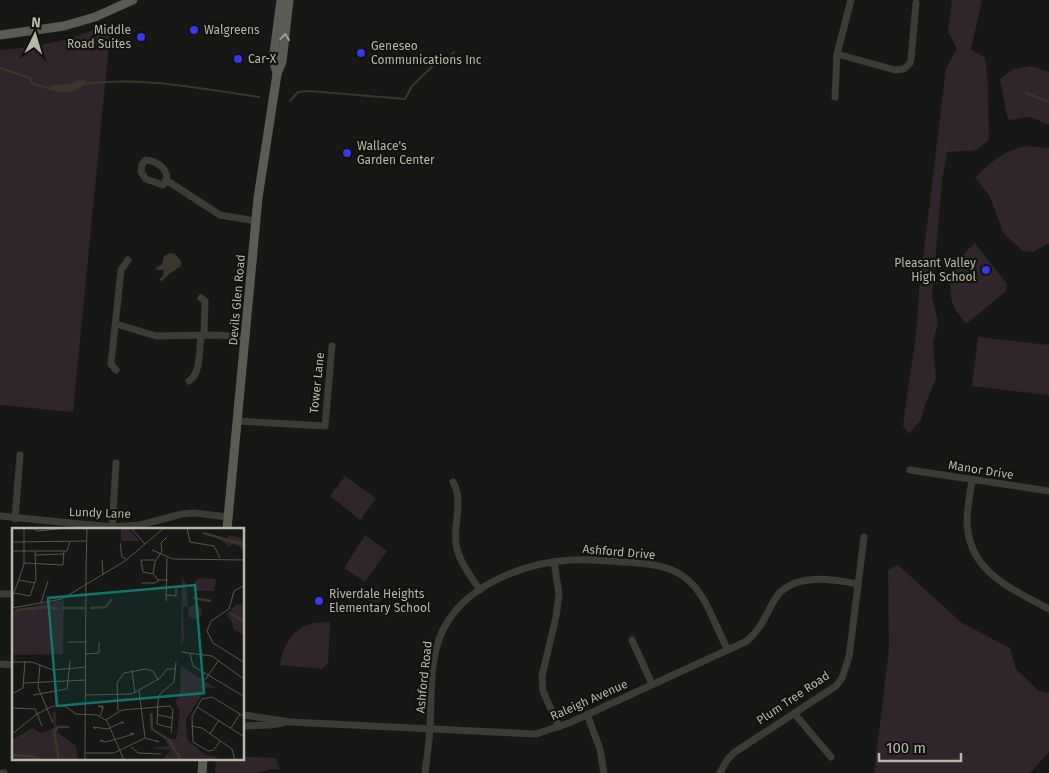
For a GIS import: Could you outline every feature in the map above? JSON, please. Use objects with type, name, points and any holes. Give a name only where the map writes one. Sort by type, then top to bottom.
[{"type":"main road","points":[[0,35],[64,26],[95,17],[133,0]]},
{"type":"main road","name":"Devils Glen Road","points":[[277,74],[273,60],[281,0]]},
{"type":"main road","name":"Devils Glen Road","points":[[227,528],[263,161],[277,74],[282,62],[289,0]]},
{"type":"main road","points":[[202,773],[203,760]]},
{"type":"street","points":[[835,98],[836,54],[851,0]]},
{"type":"street","points":[[836,54],[894,70],[904,69],[911,59],[916,4]]},
{"type":"street","points":[[166,180],[220,215],[256,221]]},
{"type":"street","points":[[116,370],[111,364],[121,270],[128,260]]},
{"type":"street","points":[[189,381],[192,379],[197,367],[203,336],[206,308],[205,301],[201,298]]},
{"type":"street","points":[[116,324],[156,336],[246,337]]},
{"type":"street","name":"Tower Lane","points":[[238,420],[324,426],[332,346]]},
{"type":"street","points":[[14,519],[20,455]]},
{"type":"street","points":[[112,528],[116,463]]},
{"type":"street","name":"Manor Drive","points":[[910,470],[1049,491]]},
{"type":"street","points":[[972,480],[967,522],[970,540],[980,562],[996,580],[1049,609]]},
{"type":"street","points":[[453,482],[457,489],[458,504],[456,548],[466,570],[480,590]]},
{"type":"street","name":"Lundy Lane","points":[[0,516],[112,528],[140,525],[182,514],[194,513],[228,517]]},
{"type":"street","name":"Plum Tree Road","points":[[720,773],[727,760],[735,752],[836,686],[842,678],[849,657],[864,537]]},
{"type":"street","name":"Ashford Drive","points":[[554,562],[587,560],[652,564],[683,575],[696,587],[708,606],[728,650]]},
{"type":"street","points":[[554,562],[559,594],[556,617],[542,676],[543,691],[558,727]]},
{"type":"street","name":"Ashford Road","points":[[425,773],[434,666],[440,636],[459,606],[491,582],[523,570],[554,562]]},
{"type":"street","name":"Raleigh Avenue","points":[[245,715],[290,722],[536,734],[558,727],[747,641],[762,625],[776,597],[790,586],[806,580],[817,579],[858,584]]},
{"type":"street","points":[[632,640],[652,684]]},
{"type":"street","points":[[794,713],[831,757]]},
{"type":"street","points":[[587,714],[600,749],[604,773]]},
{"type":"street","name":"Raleigh Avenue","points":[[245,726],[290,722]]},
{"type":"shaded area","points":[[952,0],[982,0],[971,49],[985,58],[988,84],[989,140],[976,150],[947,152],[942,181],[932,296],[938,323],[933,342],[936,379],[921,420],[909,434],[903,426],[915,342],[919,292],[946,68],[957,49],[948,32]]},
{"type":"shaded area","points":[[111,24],[73,412],[0,405],[0,50],[31,47],[69,39]]},
{"type":"shaded area","points":[[1032,66],[1049,72],[1049,125],[1030,117],[1008,120],[1000,79],[1013,69]]},
{"type":"shaded area","points":[[78,80],[86,81],[86,84],[64,93],[50,89],[50,86],[72,83]]},
{"type":"shaded area","points":[[1025,146],[1049,148],[1049,243],[1033,252],[1023,251],[1004,234],[989,195],[975,178],[997,158],[1009,151]]},
{"type":"shaded area","points":[[975,243],[1007,284],[1006,291],[966,324],[952,302],[951,283],[957,265],[968,249]]},
{"type":"shaded area","points":[[170,253],[175,254],[181,261],[181,266],[162,281],[159,280],[163,276],[164,270],[156,270],[156,268],[162,264],[164,256]]},
{"type":"shaded area","points":[[978,337],[1049,345],[1049,395],[972,386]]},
{"type":"shaded area","points":[[345,476],[376,498],[360,520],[330,496]]},
{"type":"shaded area","points":[[365,535],[387,551],[365,582],[344,568]]},
{"type":"shaded area","points":[[898,565],[962,623],[1010,648],[1016,669],[1039,691],[1049,693],[1049,752],[1030,773],[874,773],[889,649],[888,570]]},
{"type":"shaded area","points":[[374,590],[383,597],[376,606],[366,599],[368,594]]},
{"type":"shaded area","points":[[330,622],[328,663],[322,669],[280,665],[283,652],[289,640],[298,630],[312,623]]},
{"type":"shaded area","points":[[245,757],[276,758],[280,769],[271,769],[257,773],[215,773],[216,760],[245,760]]},
{"type":"waterway","points":[[290,101],[298,92],[309,91],[405,99],[412,86],[439,60],[448,59],[454,52]]},
{"type":"waterway","points":[[0,68],[30,78],[33,84],[51,89]]},
{"type":"waterway","points":[[85,84],[150,82],[259,97]]},
{"type":"waterway","points":[[1026,93],[1049,102]]},
{"type":"place","name":"Walgreens","points":[[194,30]]},
{"type":"place","name":"Middle Road Suites","points":[[141,37]]},
{"type":"place","name":"Geneseo Communications Inc","points":[[361,53]]},
{"type":"place","name":"Car-X","points":[[238,59]]},
{"type":"place","name":"Wallace's Garden Center","points":[[347,153]]},
{"type":"place","name":"Pleasant Valley High School","points":[[986,270]]},
{"type":"place","name":"Riverdale Heights Elementary School","points":[[319,601]]}]
